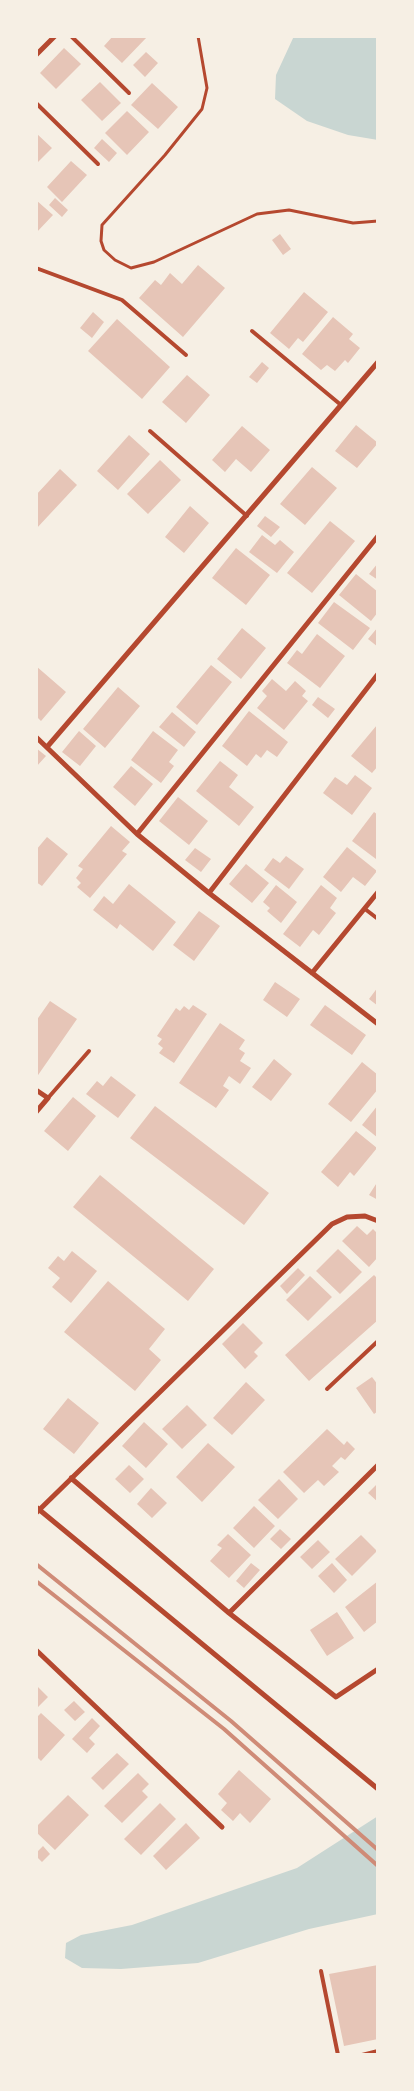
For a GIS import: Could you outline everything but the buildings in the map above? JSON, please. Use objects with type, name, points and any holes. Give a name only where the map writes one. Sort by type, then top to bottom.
[{"type":"street","points":[[36,55],[55,36]]},
{"type":"street","points":[[47,747],[378,362]]},
{"type":"street","points":[[137,834],[378,536]]},
{"type":"street","points":[[209,893],[378,674]]},
{"type":"street","points":[[36,737],[137,834],[209,893],[378,1024]]},
{"type":"street","points":[[312,973],[378,892]]},
{"type":"street","points":[[36,1090],[48,1098],[36,1112]]},
{"type":"street","points":[[378,1221],[365,1216],[346,1217],[332,1224],[37,1510],[378,1789]]},
{"type":"street","points":[[229,1613],[378,1466]]},
{"type":"street","points":[[71,1478],[229,1613],[336,1697],[378,1669]]},
{"type":"street","points":[[36,1650],[222,1827]]},
{"type":"lane","points":[[71,36],[129,93]]},
{"type":"lane","points":[[36,103],[98,164]]},
{"type":"lane","points":[[36,268],[122,300],[186,355]]},
{"type":"lane","points":[[252,331],[341,405]]},
{"type":"lane","points":[[150,430],[246,516]]},
{"type":"lane","points":[[365,909],[378,919]]},
{"type":"lane","points":[[48,1098],[89,1051]]},
{"type":"lane","points":[[327,1389],[378,1341]]},
{"type":"lane","points":[[320,1971],[338,2055]]},
{"type":"lane","points":[[362,2055],[378,2051]]},
{"type":"path","points":[[198,36],[207,88],[202,109],[166,155],[102,225],[101,241],[104,250],[115,260],[131,268],[154,262],[257,214],[289,210],[353,223],[378,221]]},
{"type":"shaded area","points":[[294,36],[378,36],[378,140],[348,135],[307,121],[275,99],[276,75]]},
{"type":"shaded area","points":[[378,1816],[378,1914],[309,1929],[198,1963],[121,1969],[82,1968],[65,1958],[66,1943],[81,1935],[132,1925],[297,1868]]},
{"type":"railway","points":[[36,1564],[231,1721],[378,1850]]},
{"type":"railway","points":[[36,1581],[224,1729],[378,1866]]}]
